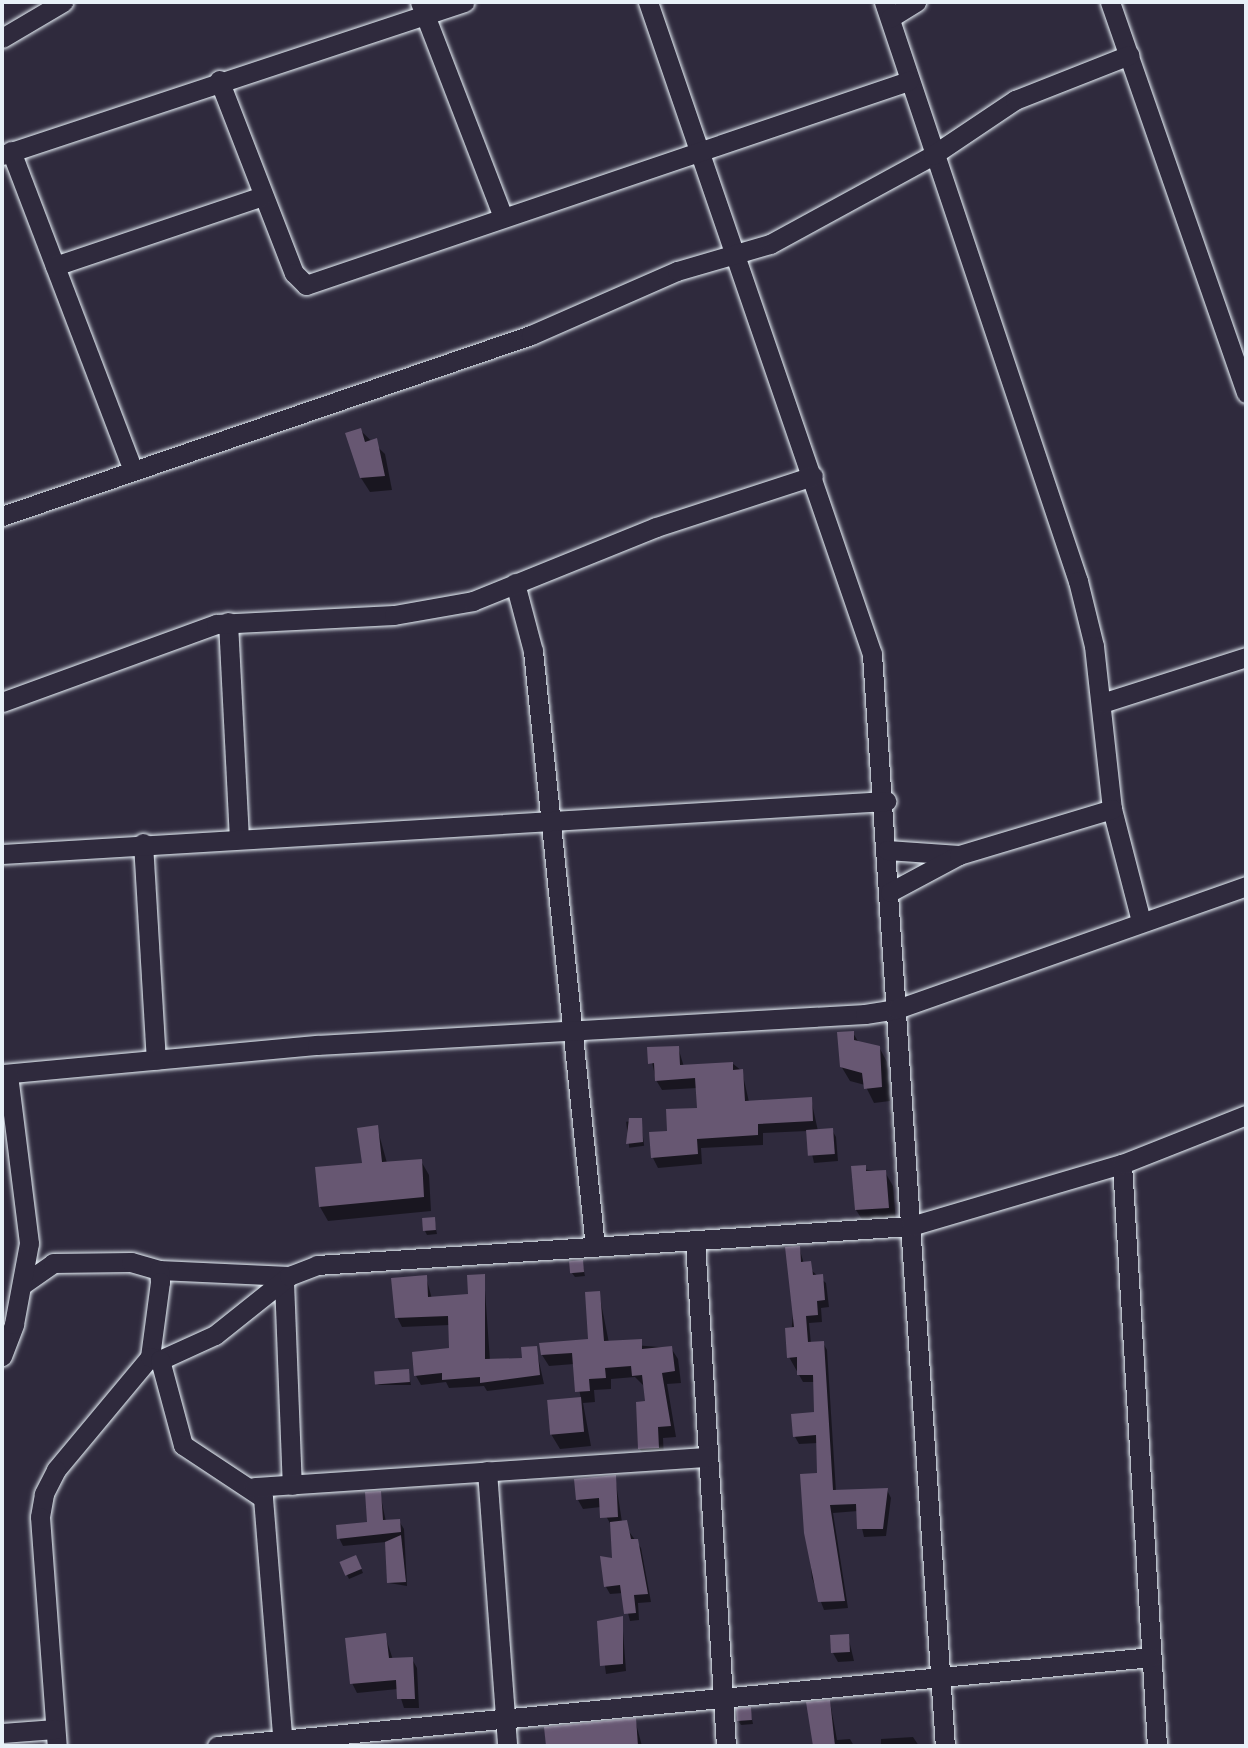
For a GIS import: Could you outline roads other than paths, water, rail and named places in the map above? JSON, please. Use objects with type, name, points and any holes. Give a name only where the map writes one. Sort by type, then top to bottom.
[{"type":"street","points":[[2,38],[63,2]]},
{"type":"street","points":[[133,470],[55,266],[6,153],[423,8],[464,2]]},
{"type":"street","points":[[649,2],[741,256],[872,654],[886,801],[945,1746]]},
{"type":"street","points":[[916,2],[887,10],[908,81],[1062,529],[1094,646],[1112,809],[1141,921]]},
{"type":"street","points":[[1110,2],[1246,393]]},
{"type":"street","points":[[423,8],[503,217]]},
{"type":"street","points":[[2,516],[531,335],[677,271],[741,256],[933,155],[1016,100],[1129,55]]},
{"type":"street","points":[[219,80],[294,273],[306,285],[702,148],[908,81]]},
{"type":"street","points":[[55,266],[263,196]]},
{"type":"street","points":[[2,702],[228,622],[439,610],[656,527],[813,476]]},
{"type":"street","points":[[515,583],[531,640],[575,1029],[595,1247]]},
{"type":"street","points":[[228,622],[239,838]]},
{"type":"street","points":[[1102,703],[1246,657]]},
{"type":"street","points":[[2,854],[143,843],[886,801]]},
{"type":"street","points":[[890,892],[959,855],[1112,809]]},
{"type":"street","points":[[143,843],[156,1060]]},
{"type":"street","points":[[887,850],[959,855]]},
{"type":"street","points":[[2,1356],[22,1285],[29,1243],[5,1074],[575,1029],[897,1009],[1246,886]]},
{"type":"street","points":[[2,1733],[56,1738],[40,1517],[44,1494],[56,1470],[155,1359],[186,1349],[239,1320],[287,1278],[317,1265],[911,1226],[1122,1164],[1246,1115]]},
{"type":"street","points":[[1122,1164],[1157,1746]]},
{"type":"street","points":[[695,1241],[726,1746]]},
{"type":"street","points":[[29,1243],[53,1264]]},
{"type":"street","points":[[22,1285],[53,1264],[131,1262],[159,1270],[287,1278]]},
{"type":"street","points":[[159,1270],[155,1359],[168,1383],[170,1416],[183,1445],[254,1487],[267,1512],[283,1742]]},
{"type":"street","points":[[287,1278],[292,1485]]},
{"type":"street","points":[[168,1383],[186,1349]]},
{"type":"street","points":[[254,1487],[707,1457]]},
{"type":"street","points":[[487,1471],[507,1746]]},
{"type":"street","points":[[216,1746],[283,1742],[941,1672],[1151,1657]]}]
